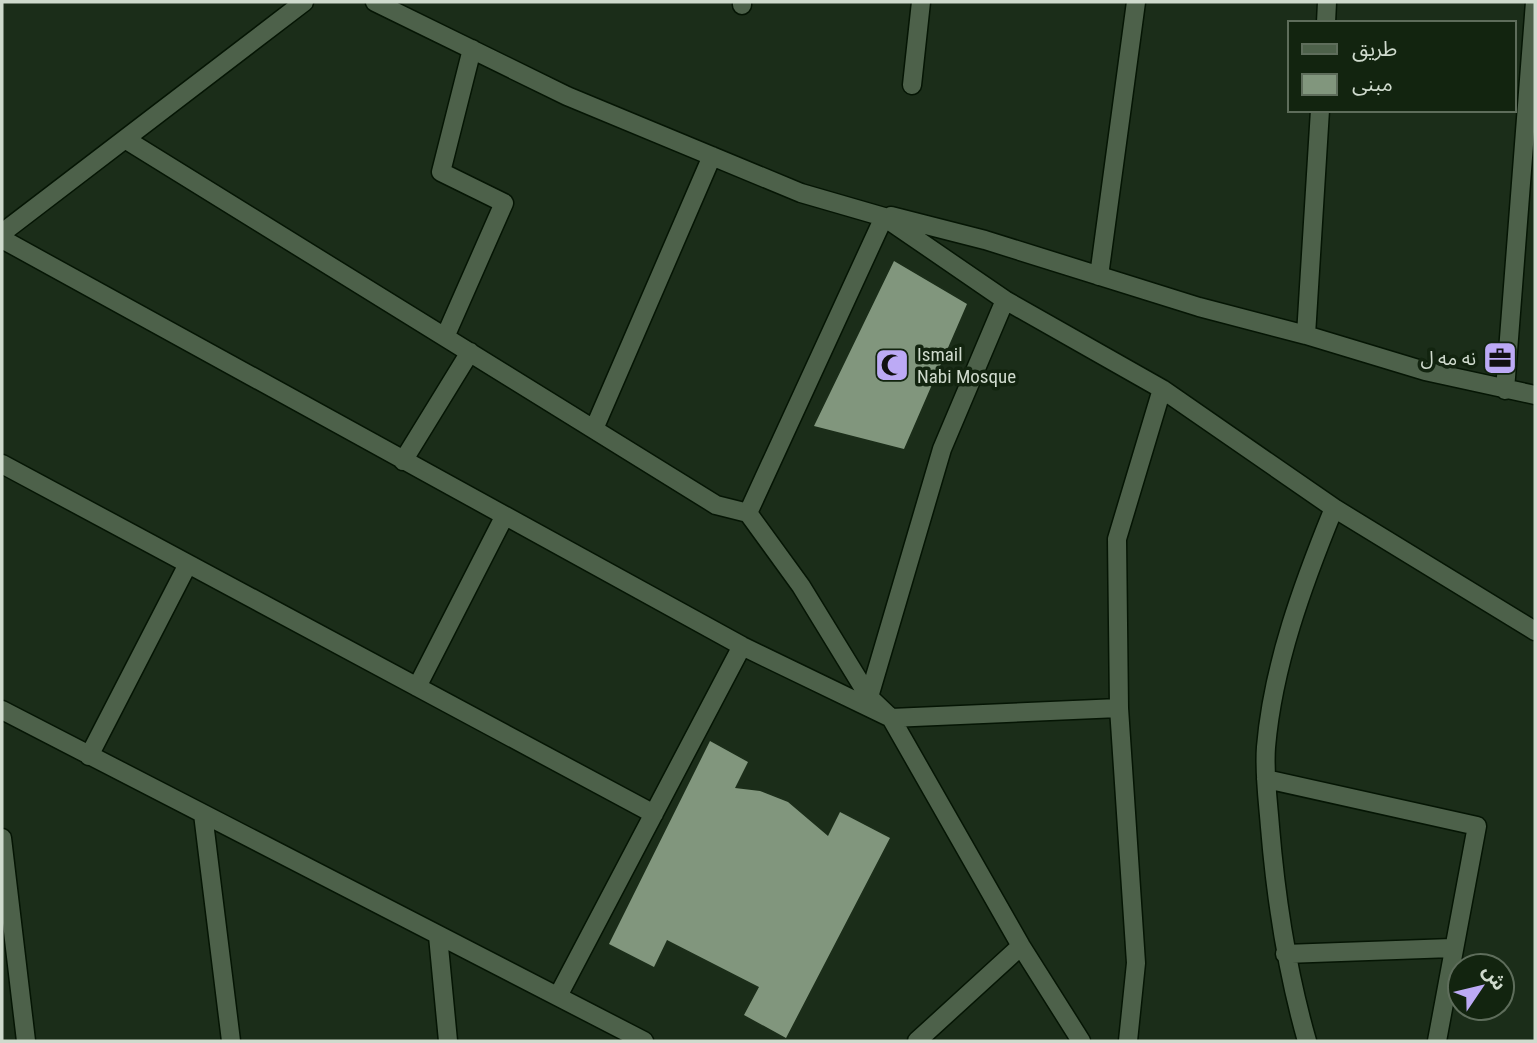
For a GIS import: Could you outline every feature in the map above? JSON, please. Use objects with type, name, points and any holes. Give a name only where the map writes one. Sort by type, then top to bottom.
[{"type":"street","points":[[304,2],[2,236],[504,517],[742,646],[891,718],[1119,708]]},
{"type":"street","points":[[375,2],[567,96],[801,193],[985,240],[1199,307],[1306,335],[1425,371],[1535,395]]},
{"type":"street","points":[[912,85],[921,2]]},
{"type":"street","points":[[1099,276],[1136,2]]},
{"type":"street","points":[[1326,21],[1327,2]]},
{"type":"street","points":[[1505,390],[1535,2]]},
{"type":"street","points":[[445,337],[504,203],[441,172],[471,49]]},
{"type":"street","points":[[1306,335],[1320,112]]},
{"type":"street","points":[[125,139],[716,505],[748,513],[801,586],[869,696],[891,718],[1021,946],[1082,1041]]},
{"type":"street","points":[[594,429],[712,156]]},
{"type":"street","points":[[860,208],[884,217],[1005,300],[1162,389],[1334,508],[1535,631]]},
{"type":"street","points":[[748,513],[884,217]]},
{"type":"street","points":[[869,696],[942,449],[1005,300]]},
{"type":"street","points":[[403,461],[470,352]]},
{"type":"street","points":[[1128,1041],[1136,963],[1119,708],[1117,539],[1162,389]]},
{"type":"street","points":[[2,464],[654,814]]},
{"type":"street","points":[[1307,1041],[1285,954],[1274,884],[1266,779],[1270,717],[1298,601],[1334,508]]},
{"type":"street","points":[[417,687],[504,517]]},
{"type":"street","points":[[89,756],[188,564]]},
{"type":"street","points":[[558,996],[742,646]]},
{"type":"street","points":[[2,710],[644,1041]]},
{"type":"street","points":[[1266,779],[1477,826],[1452,948],[1437,1041]]},
{"type":"street","points":[[203,814],[231,1041]]},
{"type":"street","points":[[2,838],[26,1041]]},
{"type":"street","points":[[438,936],[448,1041]]},
{"type":"street","points":[[916,1041],[1021,946]]},
{"type":"street","points":[[1285,954],[1452,948]]},
{"type":"building","name":"Ismail Nabi Mosque","points":[[894,261],[967,304],[904,449],[814,426]]},
{"type":"building","points":[[710,741],[748,762],[735,788],[760,791],[788,802],[828,836],[840,812],[890,838],[786,1038],[744,1015],[759,987],[667,940],[654,967],[609,944]]},
{"type":"place","name":"نه مه ل","points":[[1500,358]]},
{"type":"place","name":"Ismail Nabi Mosque","points":[[892,365]]}]
